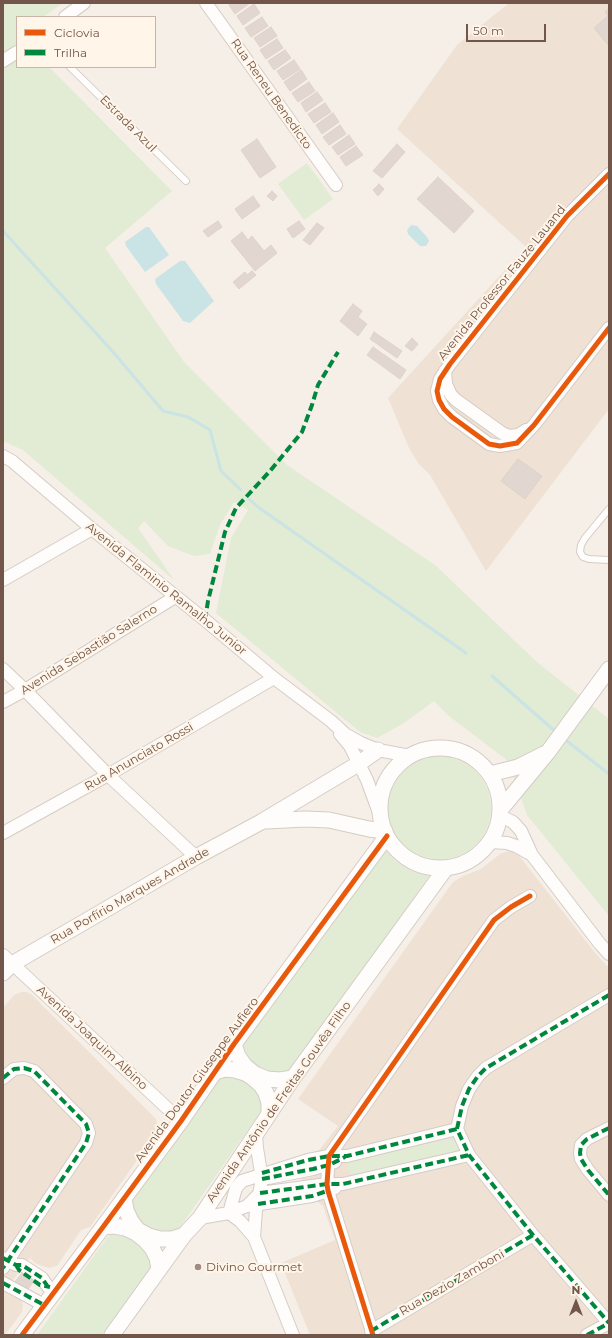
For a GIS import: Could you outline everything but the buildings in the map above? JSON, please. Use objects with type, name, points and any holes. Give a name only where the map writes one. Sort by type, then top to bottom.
[{"type":"street","points":[[66,16],[84,3]]},
{"type":"street","name":"Rua Reneu Benedicto","points":[[206,3],[336,186]]},
{"type":"street","points":[[3,61],[16,53]]},
{"type":"street","name":"Avenida Professor Fauze Lauand","points":[[609,174],[567,216],[445,370],[440,379],[437,391],[439,400],[444,409],[452,417],[489,444],[500,446],[517,443],[534,425],[609,328]]},
{"type":"street","points":[[445,370],[446,384],[451,395],[502,433],[510,436],[518,435],[534,425]]},
{"type":"street","name":"Avenida Flaminio Ramalho Junior","points":[[6,461],[205,620],[274,678],[350,737],[378,750],[410,756]]},
{"type":"street","points":[[3,580],[92,529]]},
{"type":"street","name":"Avenida Sebastião Salerno","points":[[3,702],[25,690],[175,596]]},
{"type":"street","points":[[3,669],[108,776],[196,857]]},
{"type":"street","points":[[501,812],[550,750],[609,669]]},
{"type":"street","name":"Rua Anunciato Rossi","points":[[3,833],[108,776],[274,678]]},
{"type":"street","name":"Avenida Flaminio Ramalho Junior","points":[[331,721],[350,746],[367,780],[384,829]]},
{"type":"street","points":[[436,749],[453,750],[468,755],[480,763],[490,774],[498,791],[501,812],[497,829],[490,842],[478,855],[463,864],[446,868],[428,867],[411,860],[397,850],[384,829],[380,808],[385,784],[400,764],[410,756],[422,751],[436,749]]},
{"type":"street","name":"Rua Porfírio Marques Andrade","points":[[6,964],[261,822],[358,764],[378,750]]},
{"type":"street","points":[[490,774],[518,767],[550,750]]},
{"type":"street","points":[[501,812],[513,822],[521,832],[532,855],[609,954]]},
{"type":"street","name":"Rua Porfírio Marques Andrade","points":[[261,822],[298,819],[330,820],[369,829],[384,829]]},
{"type":"street","name":"Avenida Doutor Giuseppe Aufiero","points":[[22,1335],[44,1305],[52,1288],[103,1227],[181,1121],[384,829]]},
{"type":"street","points":[[490,842],[507,843],[532,855]]},
{"type":"street","name":"Avenida Antônio de Freitas Gouvêa Filho","points":[[112,1335],[159,1269],[200,1218],[293,1078],[446,868]]},
{"type":"street","points":[[372,1333],[328,1174],[494,920],[511,907],[530,896]]},
{"type":"street","name":"Avenida Joaquim Albino","points":[[6,964],[181,1121]]},
{"type":"street","points":[[587,1335],[609,1323],[533,1236],[469,1155],[457,1129],[462,1106],[468,1090],[486,1068],[609,995]]},
{"type":"street","points":[[234,1044],[238,1056],[245,1066],[255,1074],[267,1079],[280,1080],[293,1078]]},
{"type":"street","points":[[3,1078],[14,1069],[24,1068],[34,1071],[86,1124],[89,1133],[86,1143],[8,1263],[40,1285],[52,1288]]},
{"type":"street","points":[[215,1072],[225,1069],[235,1070],[254,1078],[266,1093],[269,1103],[269,1113]]},
{"type":"street","points":[[609,1128],[587,1139],[581,1145],[580,1153],[581,1159],[588,1170],[609,1195]]},
{"type":"street","points":[[200,1218],[229,1213],[255,1201],[328,1174],[347,1156],[457,1129]]},
{"type":"street","points":[[254,1237],[255,1201],[259,1176],[256,1134]]},
{"type":"street","points":[[229,1213],[236,1188],[242,1181],[308,1160],[343,1184],[469,1155]]},
{"type":"street","points":[[124,1198],[126,1210],[131,1221],[138,1230],[148,1236],[160,1239],[172,1239],[184,1236]]},
{"type":"street","points":[[229,1213],[240,1221],[254,1237],[293,1335]]},
{"type":"street","points":[[103,1227],[114,1226],[126,1228],[136,1233],[152,1248],[157,1258],[159,1269]]},
{"type":"street","name":"Rua Dezio Zamboni","points":[[372,1333],[533,1236]]},
{"type":"street","points":[[3,1283],[44,1305]]},
{"type":"lane","name":"Estrada Azul","points":[[71,68],[186,181]]},
{"type":"lane","points":[[609,509],[585,538],[581,545],[580,552],[583,557],[589,559],[609,560]]},
{"type":"shaded area","points":[[509,3],[609,3],[609,409],[486,571],[430,475],[418,463],[409,448],[388,398],[526,247],[397,129],[457,45]]},
{"type":"shaded area","points":[[508,851],[517,853],[596,954],[609,968],[609,1335],[310,1335],[281,1263],[335,1240],[323,1206],[316,1201],[306,1202],[297,1157],[312,1154],[319,1150],[338,1126],[298,1099],[453,882],[463,876],[481,869],[500,854]]},
{"type":"shaded area","points":[[22,992],[31,994],[156,1119],[158,1128],[157,1132],[90,1227],[81,1230],[57,1266],[49,1268],[42,1266],[35,1263],[30,1258],[7,1288],[21,1299],[23,1305],[22,1312],[5,1335],[3,1335],[3,1008],[14,995]]},
{"type":"green space","points":[[3,3],[63,3],[44,16],[16,16],[16,68],[50,68],[172,191],[105,248],[184,362],[287,465],[435,565],[538,663],[609,719],[609,916],[527,815],[508,761],[449,716],[434,701],[404,723],[377,738],[360,732],[216,613],[231,538],[248,510],[234,502],[220,525],[210,554],[194,556],[168,546],[144,521],[138,528],[174,580],[23,450],[3,441]]},
{"type":"green space","points":[[307,163],[333,199],[304,220],[278,184]]},
{"type":"green space","points":[[439,756],[459,760],[476,771],[487,788],[491,808],[487,828],[476,845],[459,856],[439,860],[419,856],[402,845],[391,828],[387,808],[391,788],[402,771],[419,760]]},
{"type":"green space","points":[[383,846],[395,861],[413,872],[429,876],[292,1072],[271,1076],[249,1060],[244,1046],[245,1039]]},
{"type":"green space","points":[[231,1072],[259,1091],[263,1108],[176,1233],[164,1238],[133,1219],[130,1201],[215,1078]]},
{"type":"green space","points":[[450,1139],[458,1145],[456,1152],[453,1154],[355,1174],[351,1174],[346,1168],[349,1161],[353,1159]]},
{"type":"green space","points":[[115,1233],[126,1235],[148,1251],[153,1266],[106,1335],[37,1335],[106,1239]]},
{"type":"water","points":[[411,225],[417,226],[427,237],[429,241],[426,246],[420,246],[408,234],[407,230]]},
{"type":"water","points":[[146,227],[149,227],[169,255],[145,272],[126,246],[125,242]]},
{"type":"water","points":[[180,261],[185,261],[214,301],[190,323],[183,321],[156,284],[155,279]]},
{"type":"waterway","points":[[3,231],[114,353],[163,411],[188,417],[210,430],[221,471],[241,490]]},
{"type":"waterway","points":[[249,499],[258,507],[466,653]]},
{"type":"waterway","points":[[492,676],[557,733]]},
{"type":"waterway","points":[[563,738],[609,774]]},
{"type":"marked path","points":[[205,620],[208,601],[225,532],[236,508],[270,471],[302,432],[318,385],[338,352]]},
{"type":"marked path","points":[[609,995],[486,1068],[469,1089],[462,1106],[457,1129],[469,1155],[533,1235],[609,1323]]},
{"type":"marked path","points":[[3,1078],[14,1069],[24,1068],[34,1071],[86,1124],[89,1133],[86,1143],[3,1268]]},
{"type":"marked path","points":[[609,1128],[587,1139],[581,1145],[580,1153],[581,1159],[588,1170],[609,1195]]},
{"type":"marked path","points":[[262,1173],[308,1160],[329,1156],[347,1156],[457,1129]]},
{"type":"marked path","points":[[260,1193],[327,1184],[343,1184],[469,1155]]},
{"type":"marked path","points":[[262,1179],[329,1165],[345,1157]]},
{"type":"marked path","points":[[258,1204],[312,1196],[330,1190]]},
{"type":"marked path","points":[[371,1331],[533,1235]]},
{"type":"marked path","points":[[3,1258],[16,1265],[22,1265],[42,1278],[48,1287]]},
{"type":"marked path","points":[[16,1265],[19,1270],[40,1285],[50,1287]]},
{"type":"marked path","points":[[3,1283],[44,1305]]},
{"type":"marked path","points":[[587,1335],[609,1323]]},
{"type":"cycle path","points":[[609,174],[567,216],[450,364],[440,379],[437,391],[439,400],[444,409],[452,417],[489,444],[500,446],[517,443],[534,425],[609,328]]},
{"type":"cycle path","points":[[22,1335],[181,1121],[234,1044],[387,836]]},
{"type":"cycle path","points":[[373,1335],[328,1191],[329,1156],[494,920],[511,907],[530,896]]},
{"type":"place","name":"Divino Gourmet","points":[[198,1267]]}]
